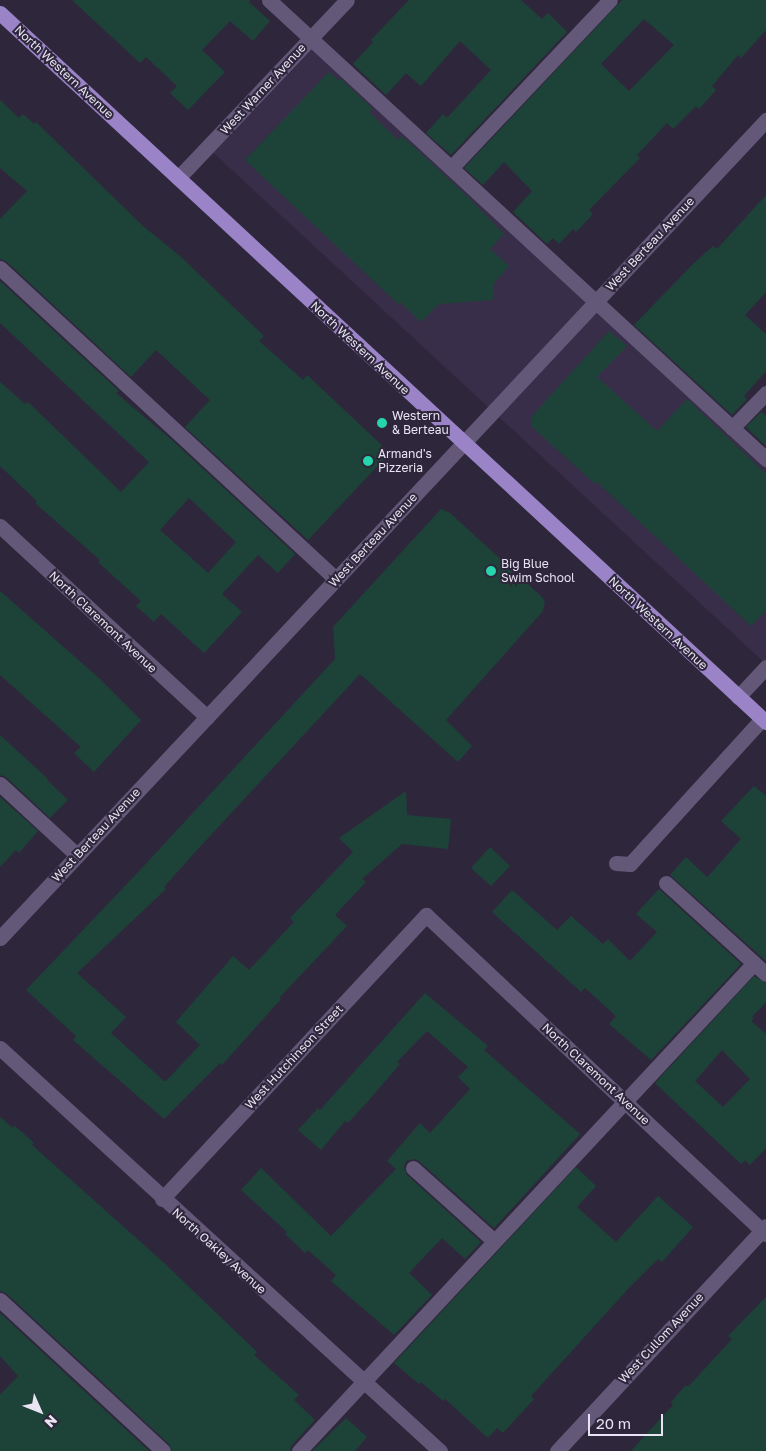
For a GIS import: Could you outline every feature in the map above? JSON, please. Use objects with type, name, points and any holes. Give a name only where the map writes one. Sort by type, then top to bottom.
[{"type":"main road","name":"North Western Avenue","points":[[0,13],[764,721]]},
{"type":"street","points":[[269,0],[766,459]]},
{"type":"street","name":"West Warner Avenue","points":[[178,178],[347,0]]},
{"type":"street","points":[[451,168],[610,0]]},
{"type":"street","name":"West Berteau Avenue","points":[[0,938],[766,120]]},
{"type":"street","points":[[0,268],[336,579]]},
{"type":"street","points":[[732,428],[766,392]]},
{"type":"street","name":"North Claremont Avenue","points":[[0,526],[207,718]]},
{"type":"street","points":[[738,697],[766,667]]},
{"type":"street","points":[[616,863],[630,864],[764,721]]},
{"type":"street","points":[[0,784],[77,855]]},
{"type":"street","points":[[666,883],[766,974]]},
{"type":"street","name":"North Claremont Avenue","points":[[426,915],[765,1230]]},
{"type":"street","name":"West Hutchinson Street","points":[[162,1199],[426,915]]},
{"type":"street","points":[[299,1451],[754,963]]},
{"type":"street","name":"North Oakley Avenue","points":[[0,1048],[162,1199],[440,1451]]},
{"type":"street","points":[[413,1168],[494,1241]]},
{"type":"street","name":"West Cullom Avenue","points":[[557,1451],[765,1230]]},
{"type":"street","points":[[0,1300],[163,1451]]},
{"type":"shaded area","points":[[305,40],[766,465],[766,664],[205,145]]},
{"type":"building","points":[[72,0],[250,0],[249,2],[270,21],[253,41],[230,21],[202,50],[225,72],[188,110],[170,93],[177,86],[146,57],[140,63]]},
{"type":"building","points":[[409,0],[521,0],[542,19],[548,13],[567,32],[451,155],[426,133],[443,114],[447,118],[491,70],[460,41],[421,86],[406,73],[386,95],[353,64],[373,42],[371,40]]},
{"type":"building","points":[[622,0],[766,0],[766,30],[741,58],[738,55],[712,86],[716,90],[699,109],[696,106],[673,129],[667,123],[637,155],[640,158],[589,210],[593,214],[576,232],[573,229],[559,244],[553,238],[547,244],[513,212],[532,191],[504,162],[483,185],[464,168]],"holes":[[[644,19],[674,45],[629,91],[601,64]]]},
{"type":"building","points":[[329,72],[338,80],[340,78],[373,109],[369,112],[398,140],[401,136],[414,147],[470,199],[504,234],[490,249],[509,266],[493,285],[493,300],[439,304],[421,322],[400,302],[398,304],[245,160]]},
{"type":"building","points":[[0,100],[19,118],[23,114],[34,124],[36,122],[143,226],[181,257],[264,336],[259,341],[303,380],[307,375],[386,449],[386,457],[308,540],[185,427],[210,400],[156,350],[131,377],[6,261],[0,259],[0,219],[27,191],[0,168]]},
{"type":"building","points":[[766,195],[766,292],[745,315],[766,334],[766,371],[744,396],[747,399],[732,415],[634,325],[693,264],[713,246],[717,249]]},
{"type":"building","points":[[0,281],[119,391],[116,393],[173,441],[295,554],[278,573],[258,555],[222,594],[242,612],[204,653],[161,614],[154,622],[136,606],[141,601],[98,562],[100,560],[35,503],[37,501],[0,466],[0,382],[25,404],[28,402],[121,492],[149,462],[0,323]],"holes":[[[189,498],[236,542],[208,573],[160,530]]]},
{"type":"building","points":[[609,331],[627,346],[597,377],[657,431],[687,399],[766,474],[766,610],[751,626],[597,482],[595,484],[531,426],[532,416]]},
{"type":"building","points":[[761,412],[766,416],[766,446],[746,427]]},
{"type":"building","points":[[441,509],[450,513],[541,596],[545,602],[543,611],[446,720],[472,746],[458,762],[360,674],[197,850],[164,887],[166,889],[77,973],[126,1017],[111,1033],[166,1081],[200,1045],[176,1022],[233,956],[249,970],[294,922],[290,918],[353,852],[339,838],[406,791],[407,815],[451,819],[448,849],[402,844],[362,879],[366,882],[335,915],[347,926],[279,998],[281,999],[222,1065],[220,1063],[164,1119],[73,1040],[76,1036],[26,990],[142,868],[335,659],[333,627]]},
{"type":"building","points":[[0,591],[100,679],[141,720],[94,772],[74,753],[81,747],[0,675]]},
{"type":"building","points":[[0,735],[68,800],[50,818],[6,777],[0,775]]},
{"type":"building","points":[[754,786],[766,796],[766,961],[670,875],[686,857],[707,877],[711,873],[741,839],[721,821]]},
{"type":"building","points":[[0,797],[38,831],[19,853],[16,850],[0,867]]},
{"type":"building","points":[[490,847],[510,866],[491,886],[471,868]]},
{"type":"building","points":[[659,889],[741,964],[651,1060],[609,1024],[616,1016],[585,988],[581,992],[492,912],[512,890],[557,930],[571,916],[603,944],[608,939],[630,961],[657,932],[636,914]]},
{"type":"building","points":[[754,976],[766,983],[766,1002],[752,1017],[754,1018],[751,1021],[766,1034],[766,1148],[750,1165],[745,1160],[741,1164],[655,1083]],"holes":[[[722,1050],[750,1079],[723,1107],[695,1081]]]},
{"type":"building","points":[[425,993],[488,1046],[484,1050],[580,1134],[494,1228],[419,1161],[414,1159],[406,1161],[404,1167],[407,1175],[481,1242],[465,1259],[442,1238],[409,1273],[432,1295],[394,1335],[331,1281],[336,1275],[308,1250],[305,1253],[285,1234],[287,1232],[241,1190],[261,1168],[331,1236],[396,1169],[387,1161],[420,1123],[430,1133],[470,1089],[458,1077],[468,1067],[427,1031],[397,1062],[400,1064],[369,1100],[348,1123],[345,1121],[321,1150],[298,1130],[318,1108],[320,1110]]},
{"type":"building","points":[[0,1117],[13,1128],[14,1125],[34,1143],[32,1145],[163,1262],[257,1352],[254,1355],[299,1395],[294,1400],[315,1420],[292,1445],[290,1451],[172,1451],[169,1444],[6,1293],[0,1291]]},
{"type":"building","points":[[576,1167],[596,1186],[577,1207],[616,1242],[658,1196],[693,1227],[662,1262],[658,1259],[627,1290],[531,1396],[534,1399],[503,1433],[497,1428],[488,1438],[445,1399],[443,1401],[421,1382],[419,1384],[394,1363]]},
{"type":"building","points":[[766,1297],[766,1451],[631,1451],[673,1405],[671,1402],[686,1385],[688,1387],[732,1339],[728,1336]]},
{"type":"building","points":[[0,1313],[149,1451],[0,1451],[0,1395],[18,1376],[0,1356]]},
{"type":"building","points":[[346,1418],[367,1437],[355,1451],[312,1451]]},
{"type":"place","name":"Western & Berteau","points":[[382,423]]},
{"type":"place","name":"Armand's Pizzeria","points":[[368,461]]},
{"type":"place","name":"Big Blue Swim School","points":[[491,571]]}]
